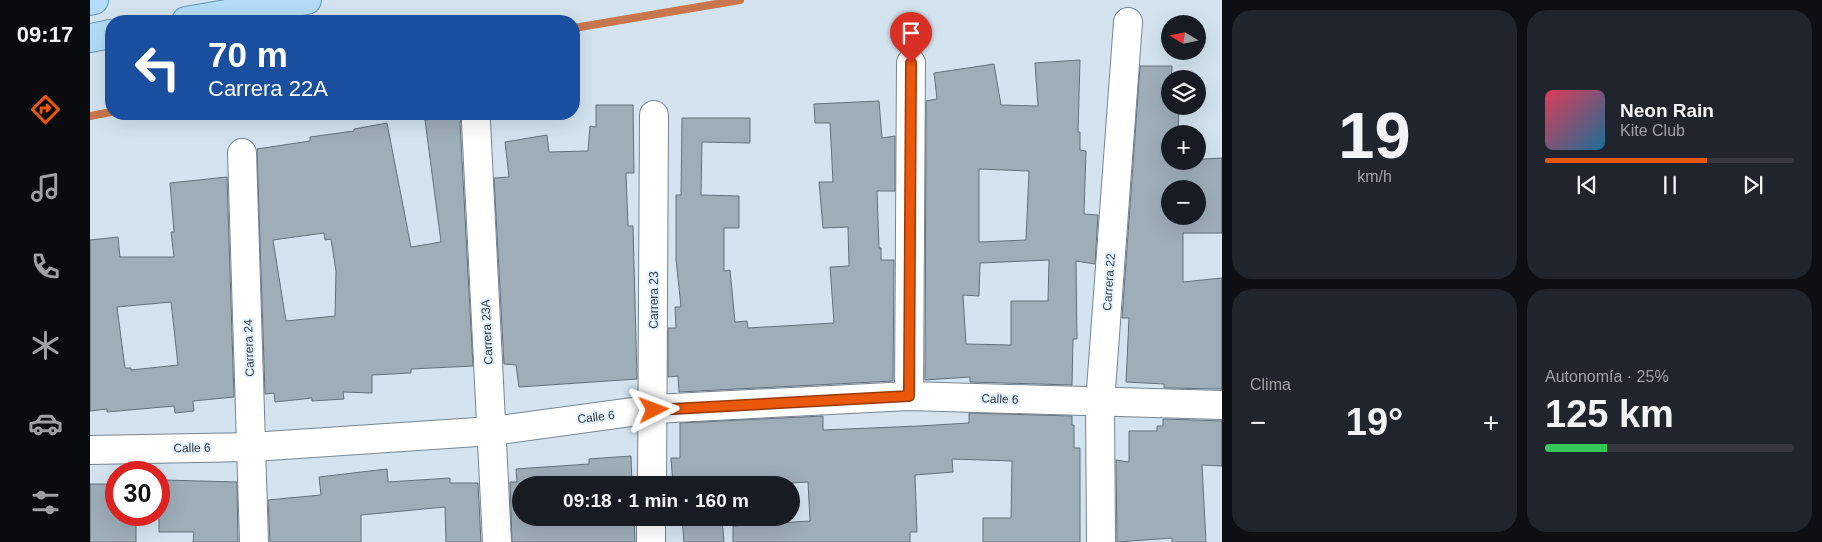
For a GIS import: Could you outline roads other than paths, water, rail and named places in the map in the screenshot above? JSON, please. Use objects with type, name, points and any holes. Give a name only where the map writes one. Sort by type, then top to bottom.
[{"type":"main road","points":[[221,15],[307,0]]},
{"type":"main road","points":[[90,38],[105,35]]},
{"type":"street","name":"Carrera 22","points":[[1100,542],[1100,403],[1128,22]]},
{"type":"street","points":[[909,396],[911,63]]},
{"type":"street","name":"Carrera 23","points":[[652,476],[654,115]]},
{"type":"street","name":"Carrera 23A","points":[[476,122],[497,542]]},
{"type":"street","name":"Carrera 24","points":[[242,153],[254,542]]},
{"type":"street","name":"Calle 6","points":[[90,450],[252,447],[492,431],[654,410],[909,396],[1100,403],[1222,405]]},
{"type":"street","points":[[651,526],[651,542]]},
{"type":"waterway","points":[[580,27],[740,0]]},
{"type":"waterway","points":[[90,116],[105,113]]}]
